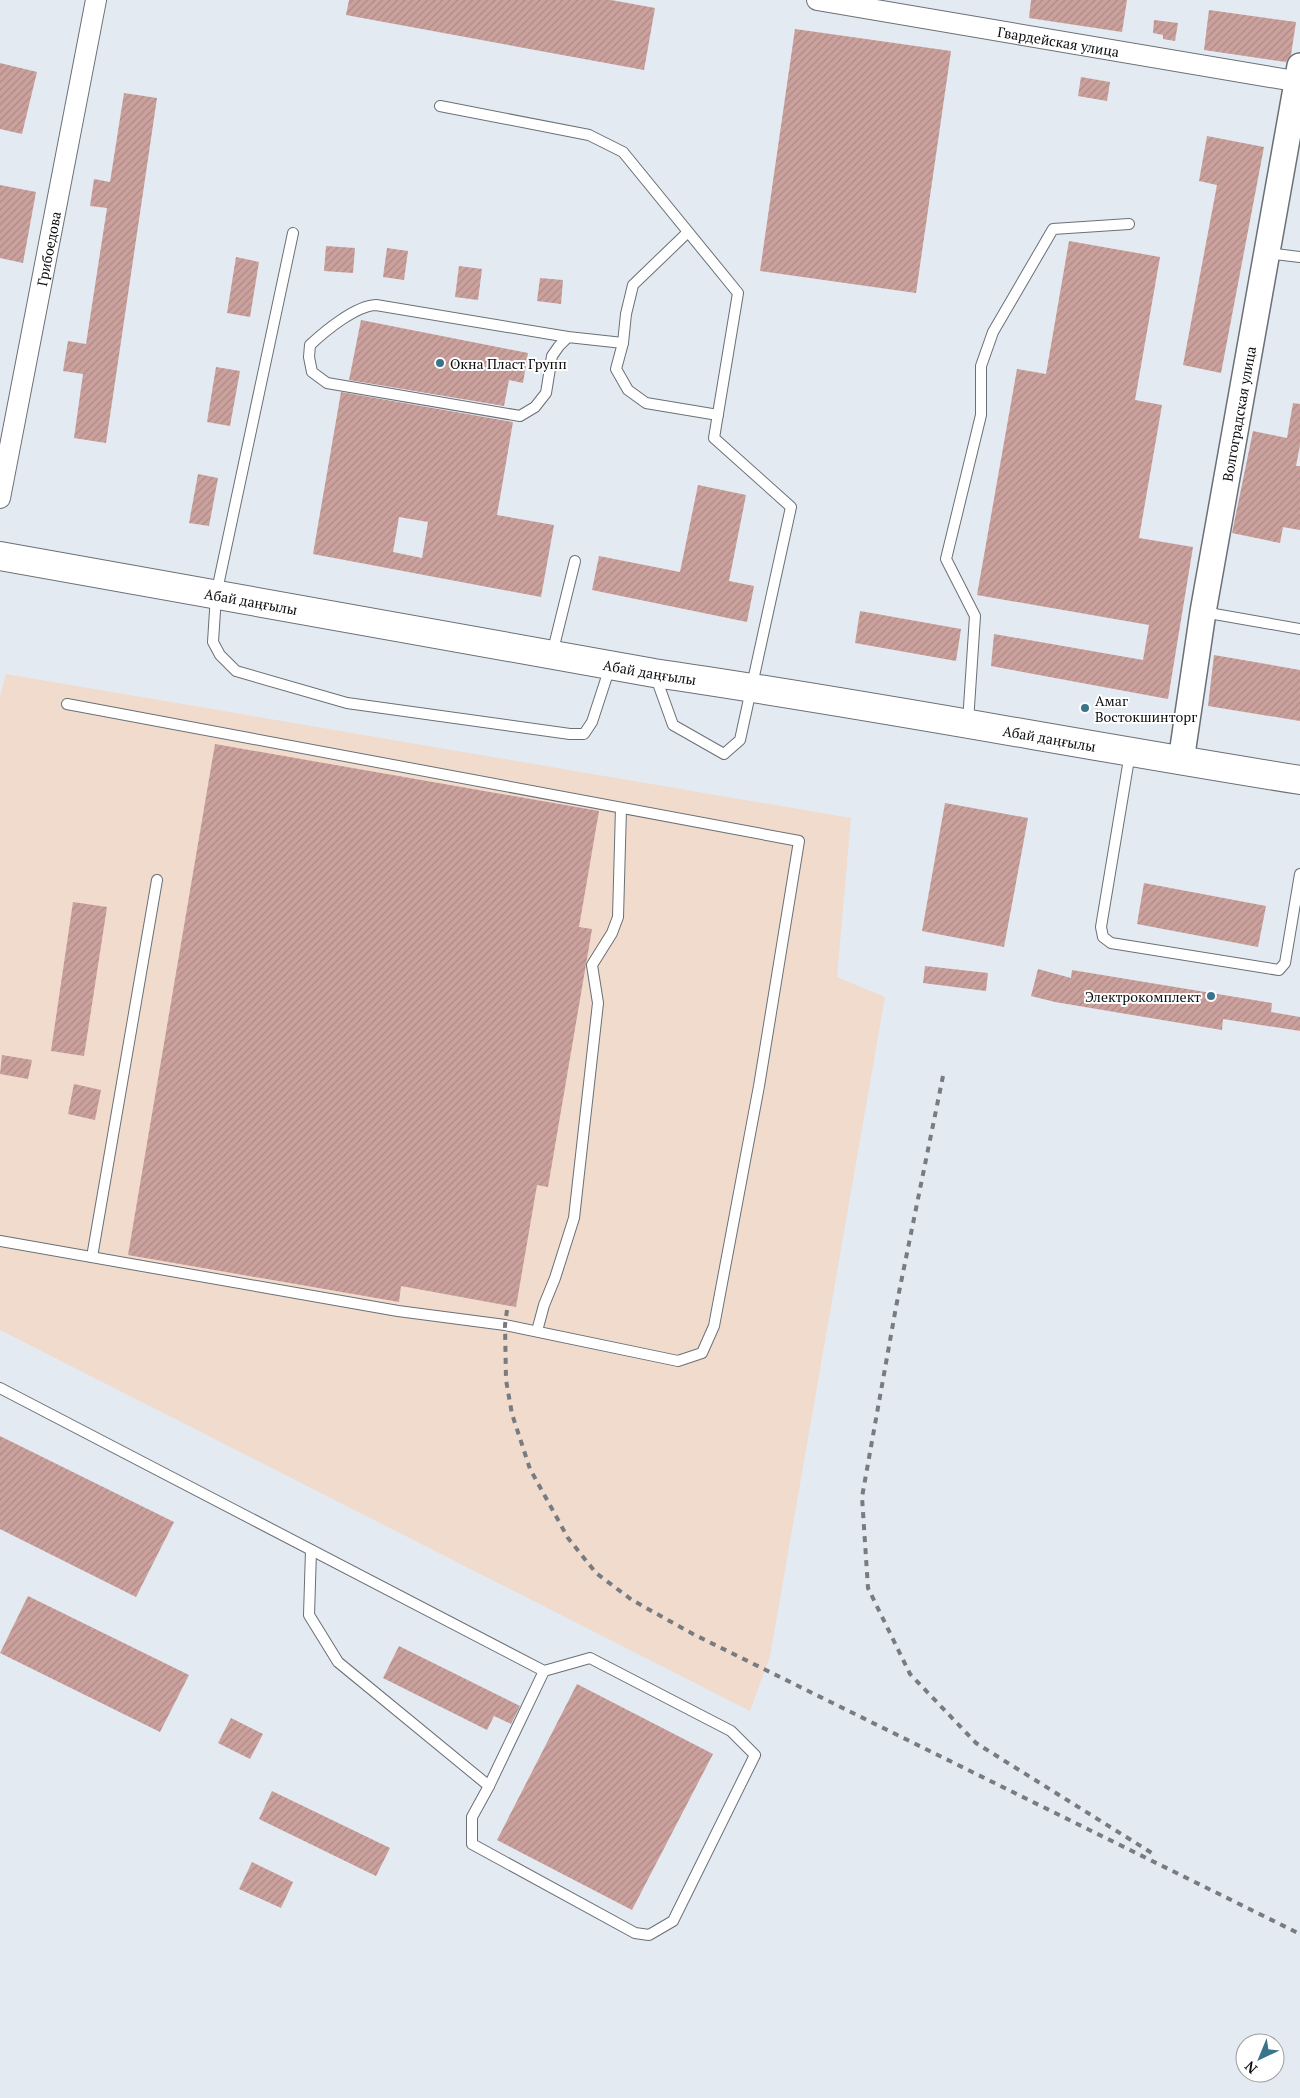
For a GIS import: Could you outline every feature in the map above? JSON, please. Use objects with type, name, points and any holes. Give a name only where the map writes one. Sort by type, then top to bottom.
[{"type":"main road","name":"Абай даңғылы","points":[[0,556],[611,666],[753,687],[1300,780]]},
{"type":"street","name":"Грибоедова","points":[[0,498],[96,0]]},
{"type":"street","name":"Гвардейская улица","points":[[817,0],[1299,76]]},
{"type":"street","name":"Волгоградская улица","points":[[1181,761],[1203,612],[1299,76]]},
{"type":"lane","points":[[440,106],[588,136],[623,152],[738,294],[714,438],[791,507],[740,740],[724,754],[673,725],[654,673]]},
{"type":"lane","points":[[968,725],[975,616],[946,559],[980,415],[981,366],[993,332],[1053,229],[1130,224]]},
{"type":"lane","points":[[688,232],[633,286],[626,314],[623,343],[616,369],[628,390],[646,403],[718,414]]},
{"type":"lane","points":[[293,233],[216,595],[213,642],[220,655],[236,671],[347,703],[570,734],[584,734],[592,722],[611,666]]},
{"type":"lane","points":[[1267,254],[1300,257]]},
{"type":"lane","points":[[568,337],[552,356],[546,393],[536,407],[520,416],[327,383],[312,372],[308,357],[310,345],[321,335],[365,306],[376,305],[568,337],[623,343]]},
{"type":"lane","points":[[552,655],[575,561]]},
{"type":"lane","points":[[1203,612],[1300,629]]},
{"type":"lane","points":[[0,1240],[398,1311],[506,1325],[678,1361],[702,1353],[714,1326],[759,1086],[799,842],[67,704]]},
{"type":"lane","points":[[1130,752],[1101,927],[1103,937],[1111,943],[1279,970],[1285,963],[1300,874]]},
{"type":"lane","points":[[536,1331],[574,1218],[598,1003],[592,965],[612,933],[618,917],[621,808]]},
{"type":"lane","points":[[92,1257],[157,880]]},
{"type":"lane","points":[[0,1388],[544,1671],[590,1658],[731,1731],[755,1755],[673,1921],[649,1935],[635,1932],[472,1844],[472,1817],[489,1786],[544,1671]]},
{"type":"lane","points":[[311,1550],[312,1576],[309,1615],[338,1662],[489,1786]]},
{"type":"shaded area","points":[[6,674],[851,818],[837,977],[885,997],[770,1656],[750,1711],[0,1330],[0,697]]},
{"type":"building","points":[[349,0],[611,0],[655,8],[644,70],[346,15]]},
{"type":"building","points":[[1031,0],[1127,0],[1122,32],[1029,18]]},
{"type":"building","points":[[1209,10],[1296,22],[1291,55],[1286,62],[1204,50]]},
{"type":"building","points":[[1154,20],[1178,23],[1175,41],[1163,39],[1163,35],[1153,33]]},
{"type":"building","points":[[795,29],[951,51],[916,293],[760,271]]},
{"type":"building","points":[[0,63],[37,72],[22,134],[0,129]]},
{"type":"building","points":[[1081,77],[1110,82],[1107,101],[1078,96]]},
{"type":"building","points":[[124,93],[157,98],[106,443],[74,438],[83,374],[63,371],[68,341],[86,344],[107,208],[90,206],[94,179],[110,182]]},
{"type":"building","points":[[1207,136],[1264,147],[1221,373],[1183,365],[1217,185],[1199,181]]},
{"type":"building","points":[[0,185],[36,192],[23,263],[0,258]]},
{"type":"building","points":[[1069,241],[1160,257],[1135,400],[1162,405],[1139,538],[1193,547],[1168,699],[991,666],[994,634],[1143,660],[1149,625],[977,595],[1017,369],[1046,374]]},
{"type":"building","points":[[326,246],[355,248],[353,273],[324,271]]},
{"type":"building","points":[[387,248],[408,251],[404,280],[383,277]]},
{"type":"building","points":[[236,257],[259,262],[250,317],[227,313]]},
{"type":"building","points":[[459,266],[482,269],[478,300],[455,297]]},
{"type":"building","points":[[540,278],[563,280],[561,304],[537,301]]},
{"type":"building","name":"Окна Пласт Групп","points":[[361,320],[528,353],[523,383],[509,380],[504,406],[349,380]]},
{"type":"building","points":[[216,367],[240,371],[230,426],[207,422]]},
{"type":"building","points":[[341,392],[513,422],[497,515],[554,525],[541,597],[313,554]],"holes":[[[399,517],[428,522],[422,558],[393,552]]]},
{"type":"building","points":[[1293,403],[1300,404],[1300,445],[1296,466],[1300,466],[1300,530],[1283,527],[1280,543],[1232,533],[1253,431],[1287,438]]},
{"type":"building","points":[[198,474],[218,478],[209,526],[189,523]]},
{"type":"building","points":[[698,485],[746,495],[729,581],[754,586],[747,622],[592,590],[599,556],[680,572]]},
{"type":"building","points":[[860,611],[961,629],[956,661],[855,643]]},
{"type":"building","points":[[1214,655],[1300,670],[1300,721],[1208,706]]},
{"type":"building","points":[[215,744],[599,811],[579,927],[592,929],[548,1187],[537,1185],[516,1307],[401,1286],[399,1302],[128,1255]]},
{"type":"building","points":[[945,803],[1028,818],[1004,947],[922,931]]},
{"type":"building","points":[[1144,883],[1266,906],[1258,947],[1137,924]]},
{"type":"building","points":[[73,902],[107,907],[84,1056],[51,1051]]},
{"type":"building","points":[[925,966],[988,973],[986,991],[923,983]]},
{"type":"building","points":[[1038,969],[1071,978],[1072,970],[1272,1003],[1271,1012],[1300,1017],[1300,1031],[1223,1019],[1222,1030],[1055,1002],[1031,996]]},
{"type":"building","points":[[2,1055],[32,1060],[28,1079],[0,1074]]},
{"type":"building","points":[[74,1084],[101,1090],[95,1120],[68,1114]]},
{"type":"building","points":[[0,1436],[174,1522],[136,1597],[0,1529]]},
{"type":"building","points":[[28,1596],[189,1675],[160,1732],[0,1653]]},
{"type":"building","points":[[399,1646],[520,1706],[511,1724],[494,1716],[487,1730],[383,1678]]},
{"type":"building","points":[[577,1684],[713,1754],[632,1910],[497,1840]]},
{"type":"building","points":[[231,1718],[263,1734],[250,1759],[218,1743]]},
{"type":"building","points":[[272,1791],[390,1848],[376,1876],[259,1819]]},
{"type":"building","points":[[252,1862],[293,1882],[281,1908],[239,1889]]},
{"type":"railway","points":[[943,1076],[896,1307],[862,1497],[868,1588],[910,1674],[976,1743],[1155,1855]]},
{"type":"railway","points":[[507,1310],[505,1325],[506,1380],[512,1414],[530,1469],[568,1538],[596,1573],[632,1600],[693,1634],[1300,1934]]},
{"type":"place","name":"Окна Пласт Групп","points":[[440,363]]},
{"type":"place","name":"Амаг Востокшинторг","points":[[1085,708]]},
{"type":"place","name":"Электрокомплект","points":[[1211,996]]}]
